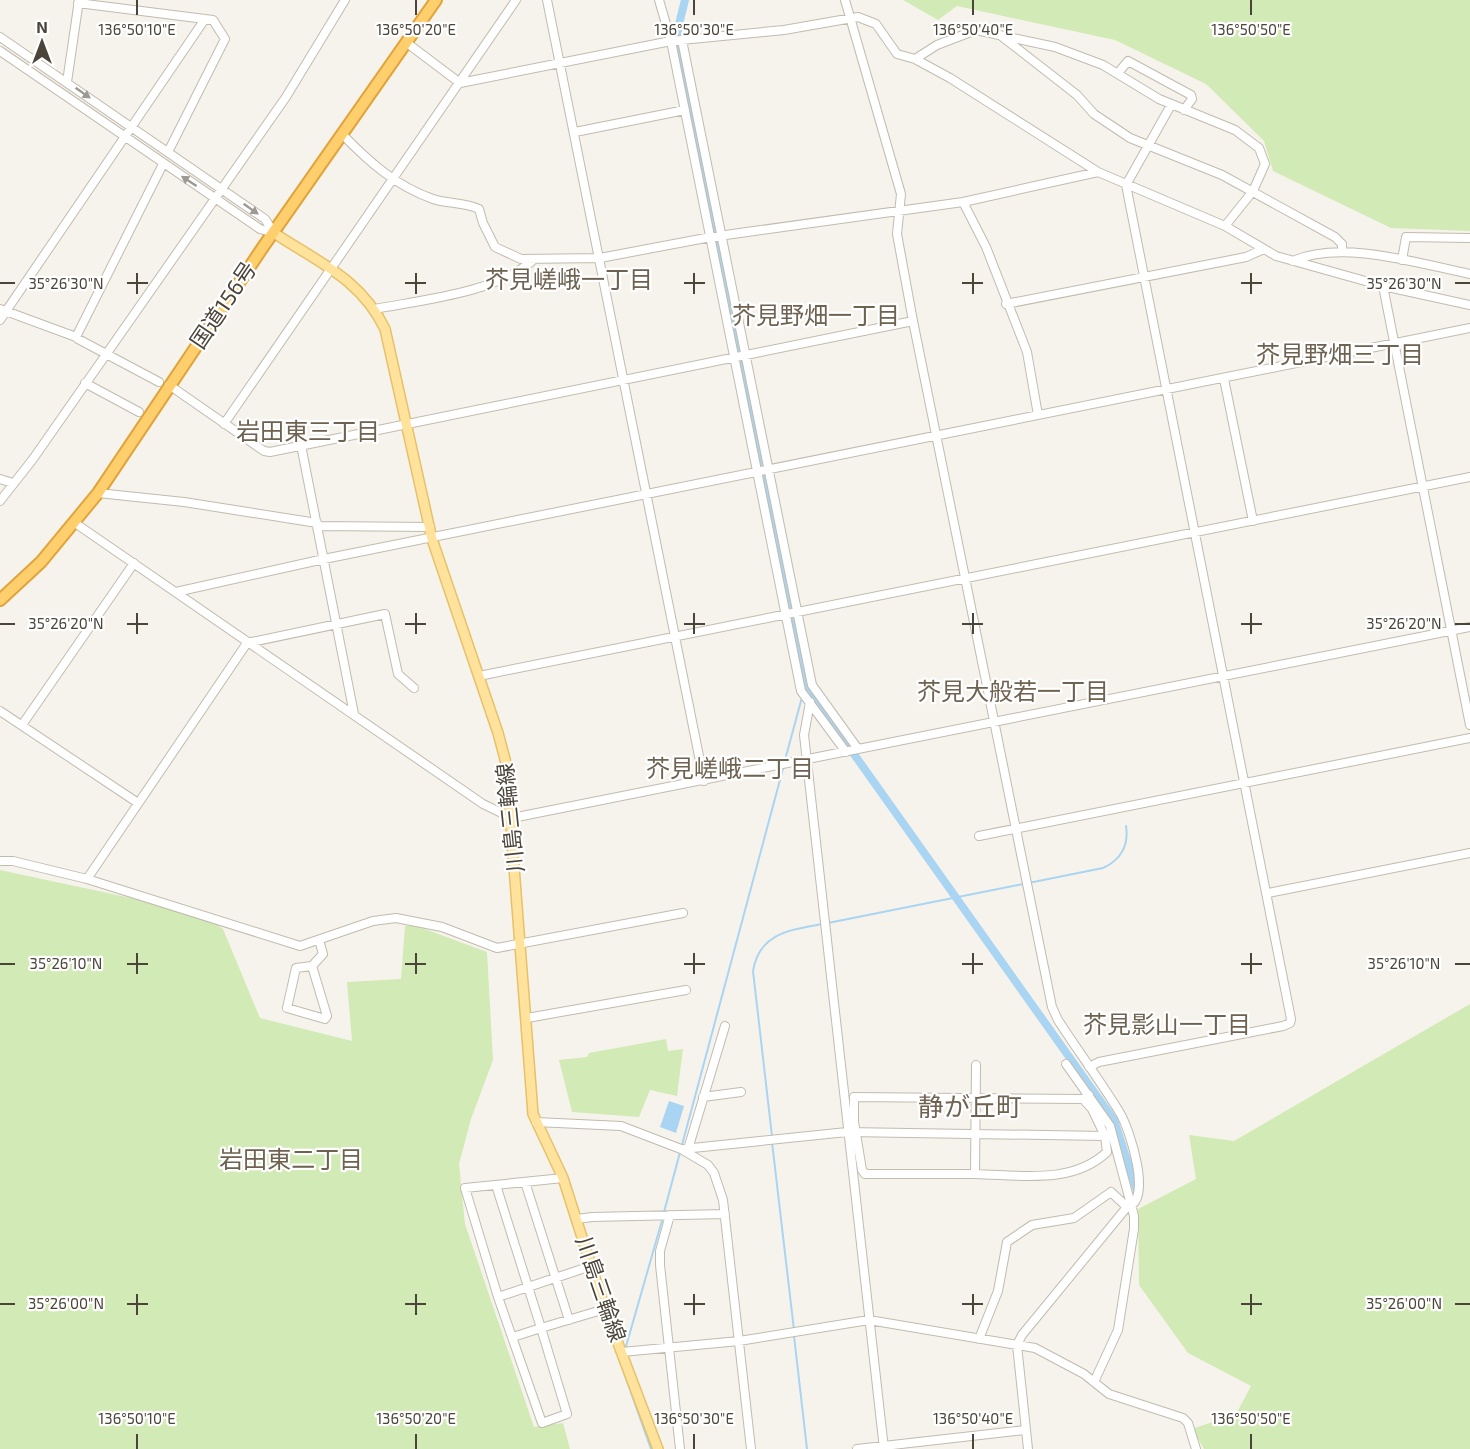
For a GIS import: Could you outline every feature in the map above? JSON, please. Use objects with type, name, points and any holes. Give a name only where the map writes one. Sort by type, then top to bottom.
[{"type":"highway","name":"国道156号","points":[[0,600],[41,562],[75,524],[98,493],[164,383],[274,233],[436,0]]},
{"type":"main road","name":"川島三輪線","points":[[274,233],[352,283],[375,309],[385,329],[432,539],[506,763],[527,1018],[530,1092],[536,1122],[564,1178],[605,1308],[658,1449]]},
{"type":"street","points":[[0,501],[286,97],[345,0]]},
{"type":"street","points":[[224,423],[516,0]]},
{"type":"street","points":[[547,0],[704,781]]},
{"type":"street","points":[[659,0],[671,41],[801,691],[846,752]]},
{"type":"street","points":[[845,0],[901,195],[897,234],[912,321],[1052,1007],[1121,1114],[1129,1133],[1141,1184],[1139,1196],[1022,1335],[1017,1345],[1028,1449]]},
{"type":"street","points":[[67,82],[78,2],[213,20],[225,39],[168,152]]},
{"type":"street","points":[[406,43],[460,83],[671,41],[783,30],[850,18],[868,19],[876,24],[897,54],[915,59],[959,83],[1098,172],[1225,226],[1264,249],[1293,261],[1383,286],[1470,305]]},
{"type":"street","points":[[0,320],[3,310],[206,19]]},
{"type":"street","points":[[915,59],[937,45],[976,30],[997,33],[1055,47],[1103,64],[1171,105],[1235,130],[1259,148],[1265,164],[1253,191],[1225,226]]},
{"type":"street","points":[[997,33],[1077,95],[1085,107],[1094,114],[1148,146],[1222,174],[1253,191],[1335,237],[1342,244],[1342,252]]},
{"type":"street","points":[[0,37],[265,219],[274,233]]},
{"type":"street","points":[[682,40],[812,685],[858,749]]},
{"type":"street","points":[[0,51],[260,229],[274,233]]},
{"type":"street","points":[[1118,73],[1128,61],[1191,95],[1192,99],[1184,110]]},
{"type":"street","points":[[1089,1067],[1099,1062],[1290,1023],[1290,1004],[1126,185],[1171,105]]},
{"type":"street","points":[[575,132],[685,110]]},
{"type":"street","points":[[688,128],[700,125]]},
{"type":"street","points":[[342,134],[374,167],[393,180],[434,199],[470,204],[479,209],[495,247],[521,259],[533,261],[600,258],[711,237],[963,202],[1098,172]]},
{"type":"street","points":[[3,310],[76,337],[163,164]]},
{"type":"street","points":[[963,202],[986,247],[1006,304],[1027,352],[1038,415]]},
{"type":"street","points":[[1402,260],[1406,237],[1470,238]]},
{"type":"street","points":[[1006,304],[1246,257],[1264,249]]},
{"type":"street","points":[[1293,261],[1306,255],[1342,252],[1402,260],[1470,274]]},
{"type":"street","points":[[375,309],[498,283],[521,272],[533,261]]},
{"type":"street","points":[[1383,286],[1470,725]]},
{"type":"street","points":[[78,339],[164,383],[264,451],[270,452],[912,321]]},
{"type":"street","points":[[176,592],[324,559],[1470,328]]},
{"type":"street","points":[[1224,379],[1253,521]]},
{"type":"street","points":[[85,383],[139,412]]},
{"type":"street","points":[[301,445],[354,714]]},
{"type":"street","points":[[479,676],[1470,477]]},
{"type":"street","points":[[0,479],[13,483]]},
{"type":"street","points":[[98,493],[184,502],[317,524],[430,527]]},
{"type":"street","points":[[75,524],[483,804],[512,819],[1470,627]]},
{"type":"street","points":[[22,725],[134,564]]},
{"type":"street","points":[[87,879],[247,643],[385,614],[398,674],[414,688]]},
{"type":"street","points":[[810,702],[804,735],[884,1447]]},
{"type":"street","points":[[0,711],[138,803]]},
{"type":"street","points":[[979,836],[1470,738]]},
{"type":"street","points":[[1268,893],[1470,852]]},
{"type":"street","points":[[0,861],[13,861],[87,879],[290,945],[300,946],[373,921],[404,918],[442,927],[497,948],[683,913]]},
{"type":"street","points":[[312,966],[327,1016],[325,1019],[287,1008],[296,968],[312,966],[323,954],[319,940]]},
{"type":"street","points":[[527,1018],[686,990]]},
{"type":"street","points":[[685,1149],[724,1026]]},
{"type":"street","points":[[1066,1064],[1086,1097],[1092,1108],[1105,1136],[1107,1152],[1096,1162],[1062,1175],[865,1174],[862,1170],[858,1133],[854,1122],[854,1097],[1086,1097]]},
{"type":"street","points":[[975,1174],[976,1065]]},
{"type":"street","points":[[703,1097],[741,1092]]},
{"type":"street","points":[[1086,1097],[1110,1126],[1134,1229],[1118,1330],[1094,1382]]},
{"type":"street","points":[[536,1122],[621,1126],[685,1149],[708,1165],[714,1173],[725,1214],[751,1449]]},
{"type":"street","points":[[685,1149],[848,1132],[1105,1136]]},
{"type":"street","points":[[496,1185],[567,1414],[542,1423],[498,1297],[465,1188],[564,1178]]},
{"type":"street","points":[[525,1182],[569,1320]]},
{"type":"street","points":[[979,1339],[998,1291],[1006,1242],[1032,1226],[1074,1218],[1111,1192],[1129,1206]]},
{"type":"street","points":[[577,1220],[725,1214]]},
{"type":"street","points":[[670,1215],[660,1251],[680,1449]]},
{"type":"street","points":[[498,1297],[591,1266]]},
{"type":"street","points":[[513,1337],[605,1308]]},
{"type":"street","points":[[622,1352],[739,1341],[869,1320],[1035,1348],[1049,1354],[1109,1394],[1183,1418],[1188,1423],[1196,1449]]},
{"type":"street","points":[[857,1449],[1025,1430]]},
{"type":"green space","points":[[903,0],[1470,0],[1470,231],[1391,228],[1273,171],[1264,141],[1206,84],[1115,40],[957,6],[938,20]]},
{"type":"green space","points":[[0,870],[145,901],[195,908],[223,929],[260,1018],[352,1041],[347,982],[401,979],[405,926],[414,925],[487,952],[493,1060],[471,1119],[459,1164],[465,1224],[534,1427],[563,1423],[570,1449],[0,1449]]},
{"type":"green space","points":[[1470,1004],[1470,1449],[1204,1449],[1192,1429],[1236,1414],[1251,1386],[1188,1353],[1139,1285],[1138,1209],[1196,1179],[1189,1135],[1234,1141]]},
{"type":"green space","points":[[666,1039],[668,1051],[683,1049],[677,1096],[650,1090],[639,1117],[572,1112],[559,1060],[587,1057],[589,1053]]},
{"type":"water","points":[[669,1101],[684,1106],[676,1133],[660,1127]]},
{"type":"waterway","points":[[685,0],[678,28],[677,48],[807,688],[1114,1120],[1137,1191]]},
{"type":"waterway","points":[[785,760],[801,701],[807,688]]},
{"type":"waterway","points":[[664,1212],[784,765]]},
{"type":"waterway","points":[[828,923],[1103,868],[1115,861],[1125,846],[1126,826]]},
{"type":"waterway","points":[[772,1136],[753,971],[756,958],[762,948],[778,936],[788,931],[822,924]]},
{"type":"waterway","points":[[772,1142],[794,1330]]},
{"type":"waterway","points":[[625,1350],[663,1217]]},
{"type":"waterway","points":[[794,1336],[807,1449]]},
{"type":"waterway","points":[[622,1367],[651,1449]]},
{"type":"district","name":"芥見嵯峨一丁目","points":[[569,280]]},
{"type":"district","name":"芥見野畑一丁目","points":[[816,316]]},
{"type":"district","name":"芥見野畑三丁目","points":[[1340,355]]},
{"type":"district","name":"岩田東三丁目","points":[[308,432]]},
{"type":"district","name":"芥見大般若一丁目","points":[[1013,692]]},
{"type":"district","name":"芥見嵯峨二丁目","points":[[730,769]]},
{"type":"district","name":"芥見影山一丁目","points":[[1167,1025]]},
{"type":"district","name":"静が丘町","points":[[970,1107]]},
{"type":"district","name":"岩田東二丁目","points":[[291,1160]]}]
